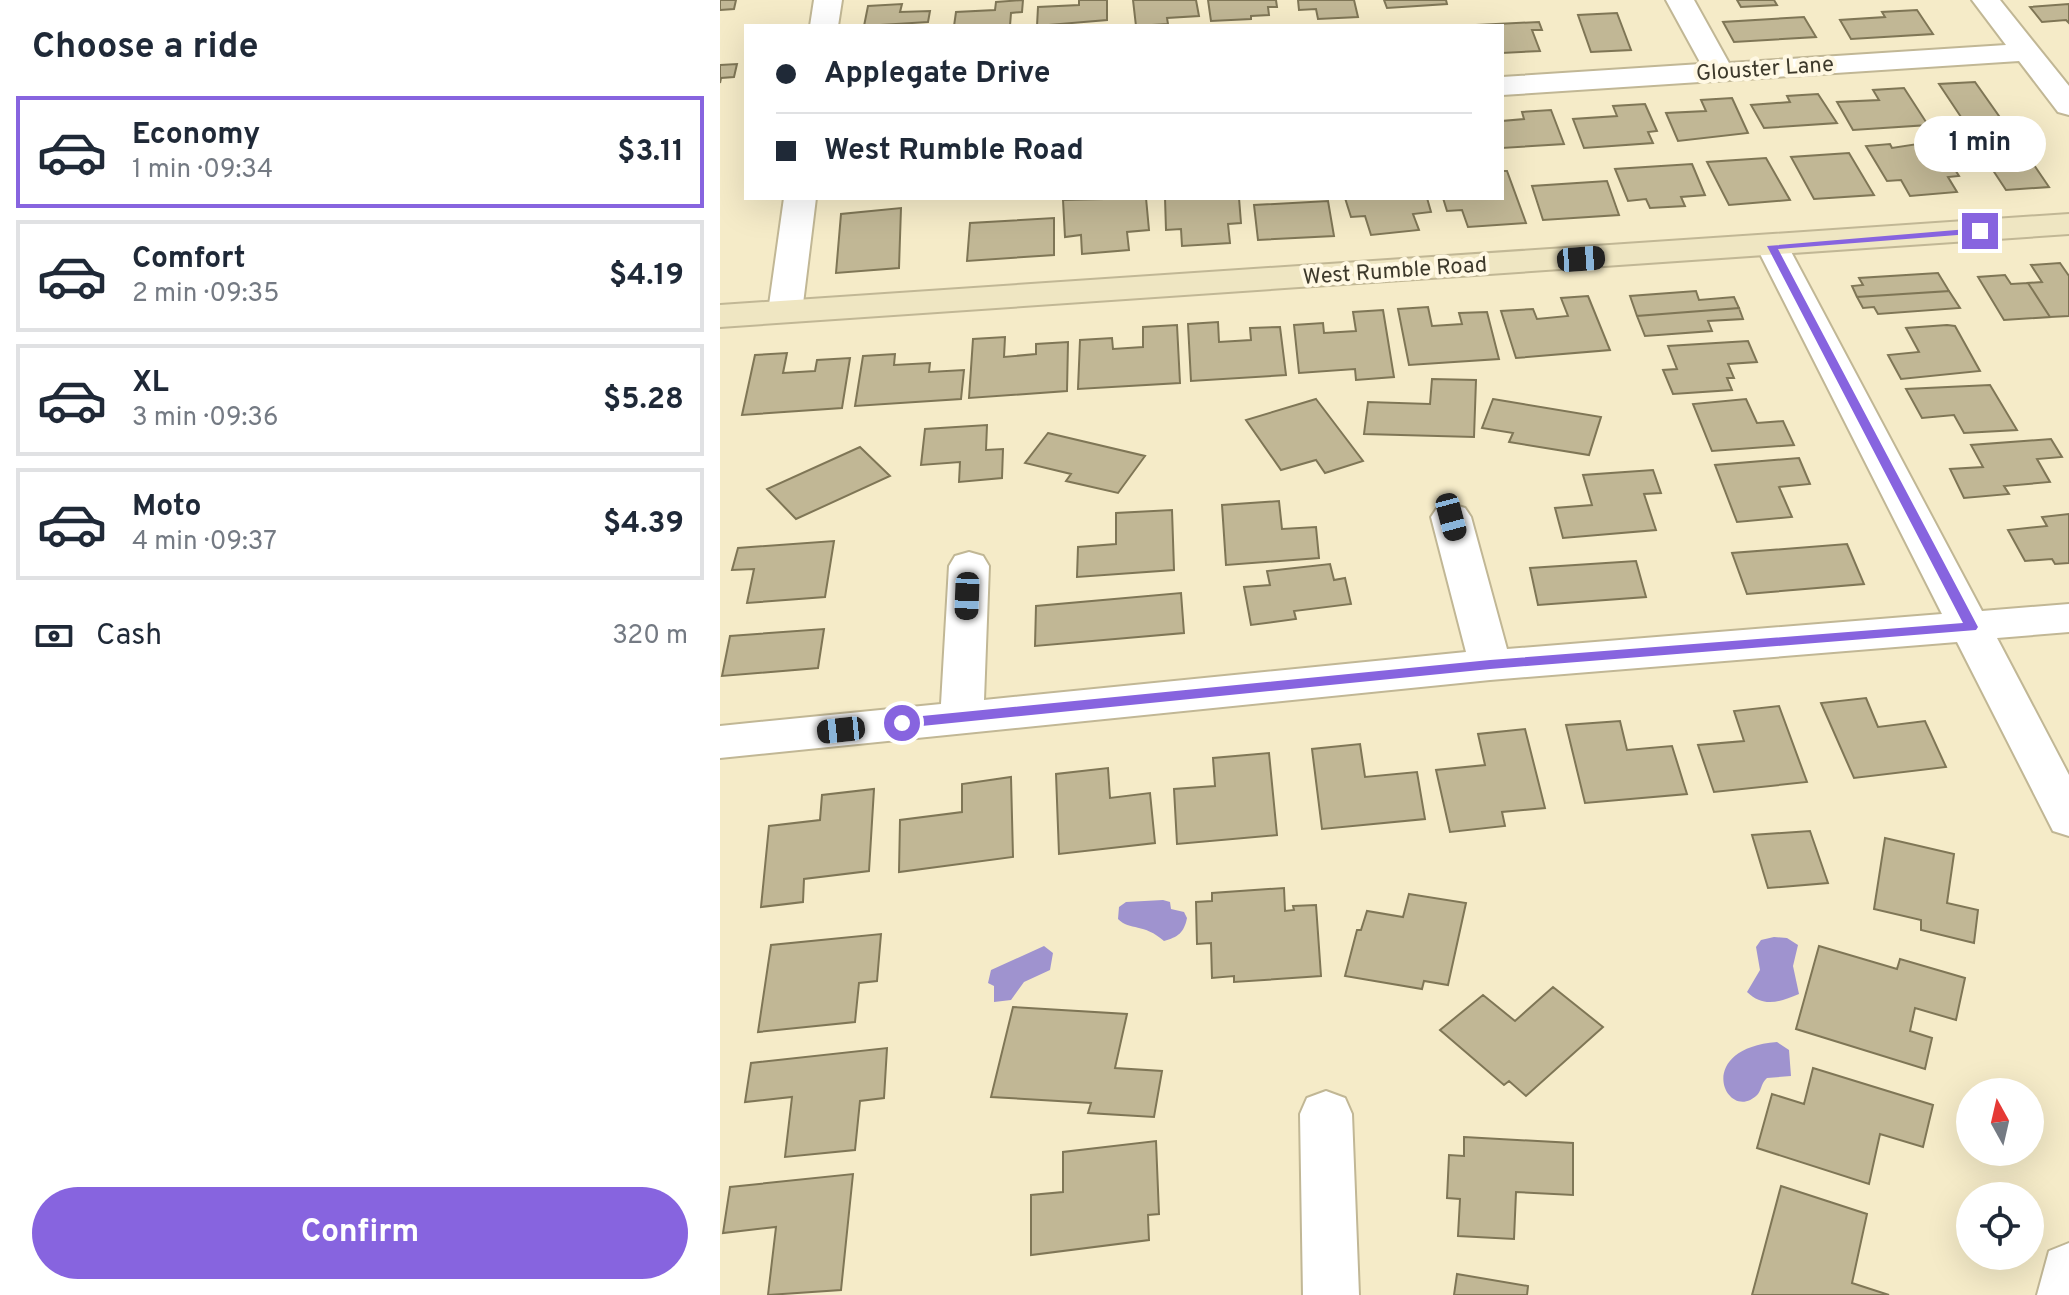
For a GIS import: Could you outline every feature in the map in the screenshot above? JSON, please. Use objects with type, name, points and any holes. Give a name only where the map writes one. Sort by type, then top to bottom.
[{"type":"street","points":[[824,24],[828,0]]},
{"type":"street","points":[[1680,0],[1720,73]]},
{"type":"street","points":[[1986,0],[2069,106]]},
{"type":"street","name":"Glouster Lane","points":[[1504,86],[2028,52]]},
{"type":"street","points":[[785,312],[800,200]]},
{"type":"street","name":"West Rumble Road","points":[[720,316],[2069,224]]},
{"type":"street","points":[[1772,246],[2069,818]]},
{"type":"street","points":[[1451,517],[1490,665]]},
{"type":"street","points":[[962,717],[969,566]]},
{"type":"street","points":[[720,744],[1490,665],[2069,618]]},
{"type":"street","points":[[1326,1114],[1331,1295]]},
{"type":"street","points":[[2065,1295],[2069,1270]]},
{"type":"shaded area","points":[[1126,902],[1170,902],[1171,909],[1184,912],[1187,918],[1180,934],[1173,938],[1164,941],[1118,919],[1119,907]]},
{"type":"shaded area","points":[[1787,938],[1798,945],[1793,966],[1799,994],[1766,1002],[1747,992],[1760,970],[1756,947],[1761,940]]},
{"type":"shaded area","points":[[1044,946],[1053,953],[1050,970],[1024,982],[1011,1000],[994,1002],[994,986],[988,983],[991,970]]},
{"type":"shaded area","points":[[1777,1042],[1789,1050],[1791,1076],[1767,1078],[1758,1094],[1747,1101],[1736,1100],[1728,1093],[1724,1083],[1725,1070],[1733,1058],[1750,1048]]},
{"type":"building","points":[[720,0],[736,0],[734,9],[720,10]]},
{"type":"building","points":[[1023,0],[1022,12],[1011,13],[1010,24],[954,24],[956,12],[995,10],[996,2]]},
{"type":"building","points":[[1079,0],[1107,0],[1107,20],[1037,24],[1038,7],[1079,5]]},
{"type":"building","points":[[1133,0],[1196,0],[1199,16],[1167,18],[1168,24],[1136,24]]},
{"type":"building","points":[[1208,0],[1276,0],[1277,7],[1268,7],[1269,15],[1251,16],[1251,19],[1211,21]]},
{"type":"building","points":[[1298,0],[1354,0],[1358,17],[1318,19],[1316,9],[1299,10]]},
{"type":"building","points":[[1384,0],[1446,0],[1447,4],[1387,8]]},
{"type":"building","points":[[1737,0],[1774,0],[1777,5],[1741,7]]},
{"type":"building","points":[[902,4],[900,12],[930,11],[928,22],[864,24],[868,6]]},
{"type":"building","points":[[2069,4],[2069,23],[2066,20],[2042,22],[2030,7]]},
{"type":"building","points":[[1917,10],[1933,34],[1851,39],[1840,20],[1885,17],[1882,12]]},
{"type":"building","points":[[1617,13],[1631,50],[1591,52],[1578,15]]},
{"type":"building","points":[[1804,17],[1816,37],[1734,42],[1723,22]]},
{"type":"building","points":[[1539,22],[1542,30],[1532,30],[1540,51],[1504,53],[1504,24],[1497,24]]},
{"type":"building","points":[[737,64],[734,77],[721,78],[720,83],[720,65]]},
{"type":"building","points":[[1975,82],[2006,126],[1969,129],[1939,84]]},
{"type":"building","points":[[1904,88],[1928,125],[1853,130],[1837,102],[1879,100],[1873,90]]},
{"type":"building","points":[[1818,94],[1837,123],[1764,128],[1751,105],[1790,102],[1787,96]]},
{"type":"building","points":[[1732,98],[1748,133],[1678,141],[1666,113],[1706,111],[1701,100]]},
{"type":"building","points":[[1645,104],[1657,131],[1648,132],[1653,143],[1584,148],[1573,119],[1617,116],[1613,106]]},
{"type":"building","points":[[1551,110],[1564,144],[1504,148],[1504,121],[1524,119],[1522,112]]},
{"type":"building","points":[[2013,134],[2049,187],[2006,190],[1971,137]]},
{"type":"building","points":[[1937,141],[1959,176],[1948,177],[1957,192],[1910,196],[1901,180],[1887,181],[1866,146],[1890,144],[1892,148]]},
{"type":"building","points":[[1849,153],[1874,195],[1814,199],[1791,157]]},
{"type":"building","points":[[1766,158],[1790,200],[1729,205],[1707,162]]},
{"type":"building","points":[[1692,164],[1705,195],[1681,197],[1685,206],[1650,208],[1646,199],[1628,201],[1615,169]]},
{"type":"building","points":[[1504,171],[1507,171],[1526,223],[1468,227],[1462,210],[1447,211],[1444,200],[1504,200]]},
{"type":"building","points":[[1607,181],[1619,215],[1543,220],[1532,186]]},
{"type":"building","points":[[1063,200],[1146,200],[1149,230],[1127,232],[1129,250],[1082,254],[1081,235],[1065,237]]},
{"type":"building","points":[[1165,200],[1239,200],[1241,223],[1228,224],[1230,243],[1182,246],[1181,229],[1166,230]]},
{"type":"building","points":[[1346,200],[1428,200],[1431,212],[1413,214],[1419,230],[1371,235],[1365,216],[1351,217]]},
{"type":"building","points":[[1328,201],[1334,236],[1258,240],[1254,205]]},
{"type":"building","points":[[901,208],[899,268],[836,273],[841,214]]},
{"type":"building","points":[[1054,218],[1054,255],[967,261],[970,223]]},
{"type":"building","points":[[2060,263],[2069,276],[2069,316],[2050,317],[2028,283],[2042,282],[2031,265]]},
{"type":"building","points":[[1938,273],[1949,291],[1857,297],[1852,286],[1863,285],[1859,278]]},
{"type":"building","points":[[2005,275],[2011,284],[2028,283],[2050,317],[2004,320],[1978,277]]},
{"type":"building","points":[[1696,291],[1699,300],[1734,297],[1739,308],[1637,316],[1630,296]]},
{"type":"building","points":[[1949,291],[1960,308],[1878,314],[1874,307],[1863,308],[1857,297]]},
{"type":"building","points":[[1588,296],[1610,350],[1516,358],[1501,311],[1533,309],[1537,319],[1568,316],[1561,298]]},
{"type":"building","points":[[1428,307],[1432,326],[1462,324],[1459,313],[1487,312],[1499,359],[1409,365],[1398,309]]},
{"type":"building","points":[[1739,308],[1743,319],[1708,321],[1712,331],[1645,336],[1637,316]]},
{"type":"building","points":[[1383,310],[1394,377],[1356,380],[1355,369],[1299,373],[1294,325],[1323,323],[1324,333],[1356,331],[1353,312]]},
{"type":"building","points":[[1218,322],[1219,342],[1251,340],[1250,328],[1280,327],[1286,375],[1191,381],[1188,324]]},
{"type":"building","points":[[1177,325],[1180,383],[1078,389],[1080,340],[1112,338],[1113,349],[1143,347],[1143,327]]},
{"type":"building","points":[[1955,326],[1980,371],[1901,379],[1888,355],[1919,352],[1906,328]]},
{"type":"building","points":[[1005,337],[1004,357],[1036,354],[1036,344],[1068,342],[1067,391],[969,398],[973,339]]},
{"type":"building","points":[[1748,341],[1757,362],[1728,364],[1734,378],[1727,378],[1732,390],[1673,394],[1663,370],[1677,369],[1668,346]]},
{"type":"building","points":[[787,353],[783,373],[815,371],[817,360],[850,358],[842,408],[742,415],[755,355]]},
{"type":"building","points":[[895,354],[894,365],[930,363],[929,372],[964,370],[961,399],[855,406],[863,356]]},
{"type":"building","points":[[1432,379],[1476,380],[1474,437],[1364,434],[1368,402],[1430,404]]},
{"type":"building","points":[[1990,385],[2017,430],[1964,433],[1954,415],[1922,418],[1906,389]]},
{"type":"building","points":[[1316,399],[1363,461],[1325,473],[1316,460],[1281,470],[1246,420]]},
{"type":"building","points":[[1493,399],[1601,417],[1589,455],[1509,442],[1513,433],[1482,428]]},
{"type":"building","points":[[1746,399],[1757,423],[1783,421],[1794,445],[1712,451],[1693,404]]},
{"type":"building","points":[[987,425],[986,450],[1003,449],[1002,478],[959,482],[960,462],[921,465],[925,429]]},
{"type":"building","points":[[1048,433],[1145,456],[1118,493],[1066,481],[1071,474],[1025,463]]},
{"type":"building","points":[[2051,439],[2062,457],[2037,459],[2050,482],[2004,486],[2009,494],[1964,498],[1950,469],[1983,467],[1971,445]]},
{"type":"building","points":[[860,447],[890,476],[796,519],[767,489]]},
{"type":"building","points":[[1799,458],[1810,484],[1779,487],[1792,517],[1737,522],[1715,465]]},
{"type":"building","points":[[1653,470],[1661,493],[1644,494],[1656,530],[1563,538],[1555,508],[1592,505],[1583,475]]},
{"type":"building","points":[[1279,501],[1282,529],[1316,527],[1319,558],[1226,565],[1222,505]]},
{"type":"building","points":[[1172,510],[1174,570],[1077,577],[1078,547],[1116,544],[1116,513]]},
{"type":"building","points":[[2069,514],[2069,563],[2055,564],[2052,559],[2025,561],[2008,530],[2047,526],[2042,517]]},
{"type":"building","points":[[834,541],[825,597],[747,603],[754,569],[732,570],[738,548]]},
{"type":"building","points":[[1847,544],[1864,584],[1747,594],[1732,553]]},
{"type":"building","points":[[1636,561],[1646,597],[1538,605],[1530,568]]},
{"type":"building","points":[[1330,564],[1334,580],[1345,578],[1351,604],[1294,611],[1296,619],[1251,625],[1244,587],[1270,585],[1267,571]]},
{"type":"building","points":[[1181,593],[1184,633],[1035,646],[1036,606]]},
{"type":"building","points":[[824,629],[818,668],[722,676],[730,636]]},
{"type":"building","points":[[1866,698],[1878,727],[1925,721],[1946,767],[1854,778],[1821,703]]},
{"type":"building","points":[[1779,706],[1807,782],[1714,792],[1698,745],[1744,741],[1734,711]]},
{"type":"building","points":[[1620,721],[1627,750],[1672,746],[1687,794],[1585,803],[1566,725]]},
{"type":"building","points":[[1525,729],[1545,808],[1502,812],[1505,826],[1450,832],[1436,770],[1485,765],[1478,734]]},
{"type":"building","points":[[1360,744],[1365,777],[1417,772],[1425,819],[1322,829],[1312,749]]},
{"type":"building","points":[[1269,753],[1277,835],[1177,844],[1174,789],[1215,786],[1213,758]]},
{"type":"building","points":[[1108,768],[1110,798],[1150,793],[1155,843],[1059,854],[1056,774]]},
{"type":"building","points":[[1011,777],[1013,857],[899,872],[900,820],[962,812],[962,784]]},
{"type":"building","points":[[874,789],[869,871],[804,879],[803,902],[761,907],[769,826],[820,820],[822,795]]},
{"type":"building","points":[[1810,831],[1828,883],[1768,888],[1752,835]]},
{"type":"building","points":[[1885,838],[1954,854],[1947,903],[1978,910],[1974,943],[1921,930],[1921,920],[1874,909]]},
{"type":"building","points":[[1284,888],[1285,911],[1294,910],[1293,906],[1316,905],[1321,976],[1234,982],[1234,976],[1212,978],[1211,943],[1197,944],[1196,902],[1212,901],[1212,893]]},
{"type":"building","points":[[1409,894],[1466,903],[1448,985],[1424,981],[1422,989],[1345,976],[1357,930],[1361,930],[1367,911],[1403,917]]},
{"type":"building","points":[[881,934],[877,981],[859,983],[855,1022],[758,1032],[771,945]]},
{"type":"building","points":[[1819,946],[1897,969],[1900,959],[1965,978],[1956,1020],[1915,1008],[1910,1031],[1932,1038],[1925,1069],[1796,1029]]},
{"type":"building","points":[[1553,987],[1603,1027],[1526,1096],[1509,1081],[1504,1085],[1440,1030],[1483,995],[1515,1021]]},
{"type":"building","points":[[1013,1007],[1127,1014],[1115,1068],[1162,1071],[1154,1117],[1088,1113],[1091,1103],[991,1097]]},
{"type":"building","points":[[887,1048],[884,1098],[860,1101],[855,1150],[785,1157],[792,1097],[745,1102],[751,1063]]},
{"type":"building","points":[[1813,1068],[1933,1105],[1923,1147],[1880,1134],[1869,1184],[1757,1148],[1772,1094],[1804,1104]]},
{"type":"building","points":[[1464,1137],[1573,1143],[1573,1195],[1516,1192],[1514,1239],[1458,1236],[1460,1199],[1447,1198],[1449,1155],[1464,1156]]},
{"type":"building","points":[[1156,1141],[1159,1214],[1148,1215],[1149,1240],[1031,1255],[1031,1195],[1063,1192],[1063,1152]]},
{"type":"building","points":[[853,1174],[841,1290],[768,1295],[776,1227],[723,1233],[730,1187]]},
{"type":"building","points":[[1781,1186],[1867,1214],[1852,1283],[1889,1295],[1752,1295]]},
{"type":"building","points":[[1457,1274],[1528,1286],[1527,1295],[1454,1295]]},
{"type":"route","points":[[902,723],[1490,665],[1971,627],[1772,246],[1980,231]]}]
